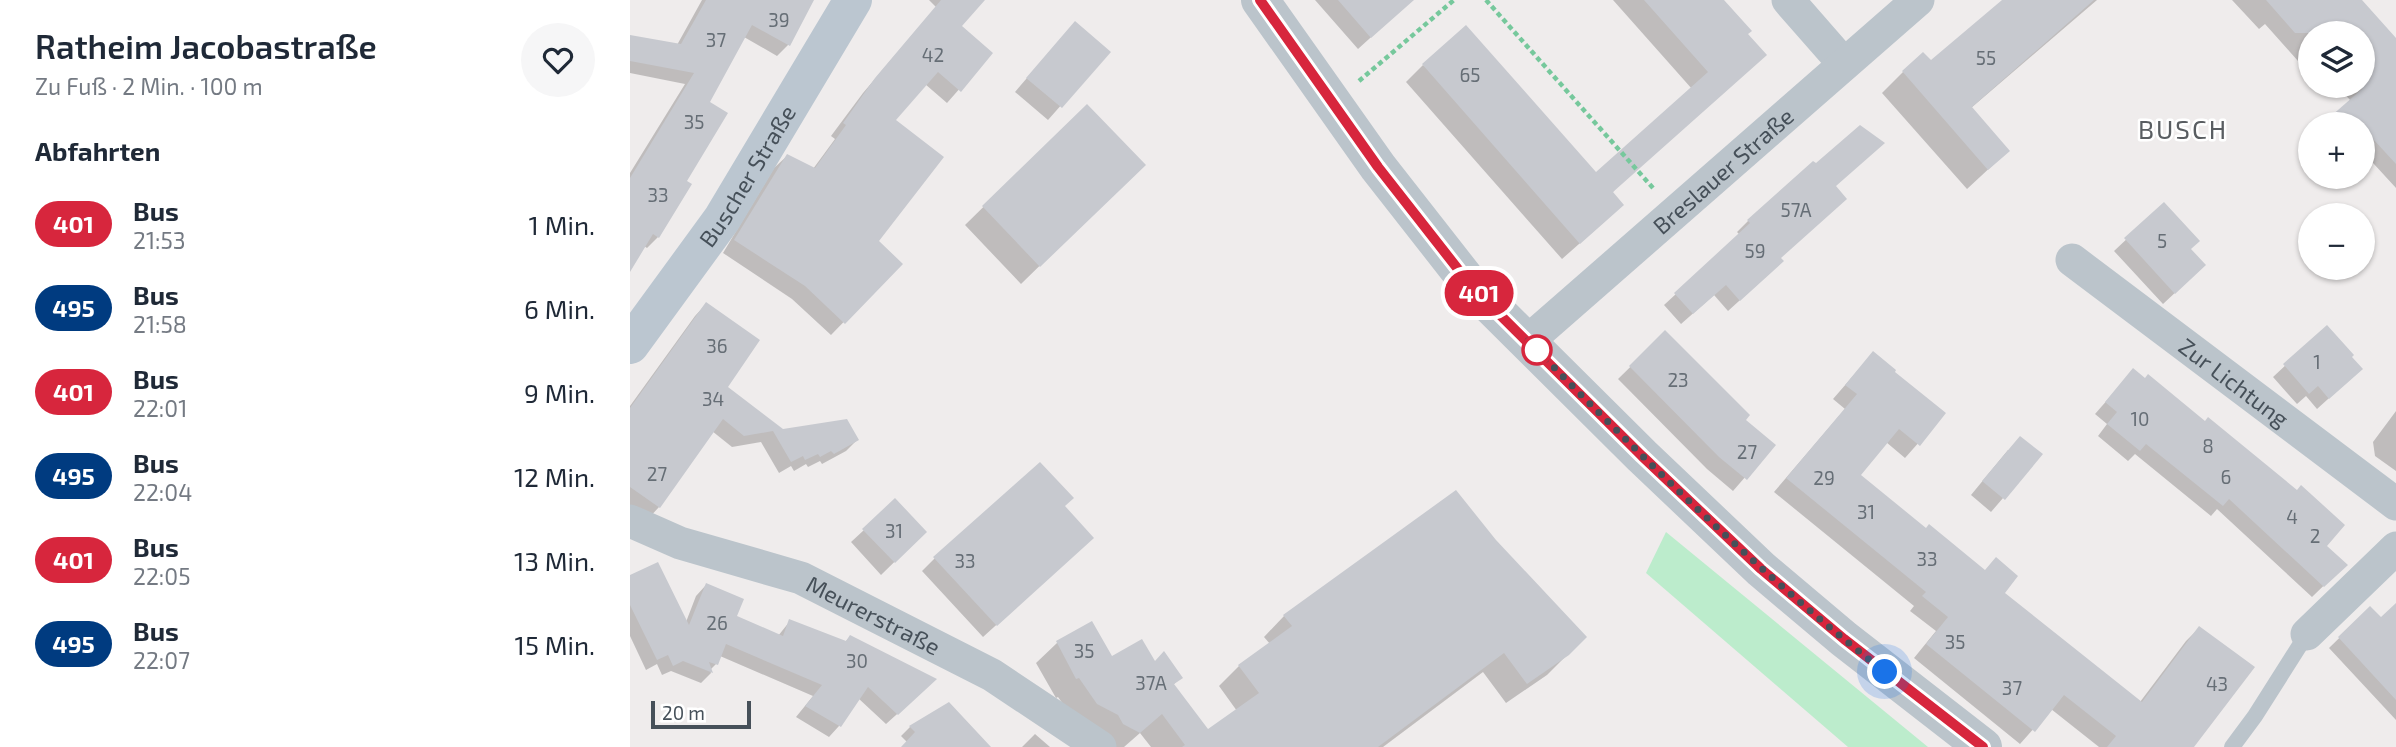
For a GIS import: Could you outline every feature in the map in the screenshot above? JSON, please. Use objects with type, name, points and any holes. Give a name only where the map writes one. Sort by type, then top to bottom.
[{"type":"main road","name":"Buscher Straße","points":[[630,345],[722,219],[853,0]]},
{"type":"street","points":[[1260,0],[1378,167],[1472,287],[1642,456],[1761,569],[1844,639],[1983,747]]},
{"type":"street","points":[[1788,0],[1844,64]]},
{"type":"street","name":"Breslauer Straße","points":[[1528,341],[1918,0]]},
{"type":"street","name":"Zur Lichtung","points":[[2072,260],[2396,504]]},
{"type":"street","name":"Meurerstraße","points":[[630,522],[680,543],[801,578],[992,675],[1100,747]]},
{"type":"street","points":[[2306,634],[2396,548]]},
{"type":"lane","points":[[2232,747],[2255,716],[2306,634]]},
{"type":"path","points":[[1333,102],[1454,0]]},
{"type":"path","points":[[1486,0],[1675,212]]},
{"type":"green space","points":[[1666,532],[1928,747],[1848,747],[1646,573]]},
{"type":"building","points":[[706,0],[814,0],[790,46],[752,25],[710,102],[728,113],[687,181],[692,184],[659,238],[653,234],[630,272],[630,178],[694,73],[630,61],[630,35],[681,44]]},
{"type":"building","points":[[941,0],[985,0],[962,26],[993,53],[961,92],[938,72],[896,120],[944,157],[879,241],[903,264],[845,324],[805,286],[734,240],[787,154],[815,168],[875,78]]},
{"type":"building","points":[[1338,0],[1414,0],[1371,38]]},
{"type":"building","points":[[1644,0],[1724,0],[1752,31],[1748,34],[1767,55],[1613,192],[1624,205],[1580,244],[1422,64],[1466,25],[1596,172],[1708,72]]},
{"type":"building","points":[[2002,0],[2094,0],[1972,107],[2010,151],[1988,170],[1902,71],[1923,52],[1931,60]]},
{"type":"building","points":[[2266,0],[2362,0],[2396,38],[2396,164],[2375,141],[2375,112],[2336,112],[2352,98],[2375,98],[2375,21],[2298,21],[2298,33],[2295,33]]},
{"type":"building","points":[[1075,21],[1111,52],[1062,108],[1026,78]]},
{"type":"building","points":[[1087,104],[1146,165],[1040,267],[982,206]]},
{"type":"building","points":[[1860,125],[1885,143],[1836,186],[1847,199],[1781,258],[1784,261],[1740,301],[1726,285],[1693,314],[1674,293],[1750,223],[1747,220],[1813,161],[1816,163]]},
{"type":"building","points":[[2164,202],[2200,241],[2191,249],[2206,265],[2175,294],[2124,238]]},
{"type":"building","points":[[706,302],[760,340],[728,387],[783,429],[847,419],[859,440],[834,454],[831,451],[805,460],[803,456],[791,462],[773,431],[744,436],[723,419],[660,508],[630,487],[630,408]]},
{"type":"building","points":[[2327,325],[2363,369],[2329,399],[2318,386],[2309,394],[2283,364]]},
{"type":"building","points":[[1665,330],[1750,415],[1746,420],[1776,445],[1747,480],[1719,457],[1629,366]]},
{"type":"building","points":[[1873,351],[1946,413],[1920,446],[1899,429],[1861,475],[1926,528],[1929,524],[1985,570],[1996,557],[2018,576],[2005,593],[2142,702],[2199,626],[2255,667],[2194,747],[2107,747],[2116,736],[2064,695],[2035,732],[1926,644],[1948,617],[1922,596],[1926,592],[1786,478],[1857,394],[1845,385]]},
{"type":"building","points":[[2133,368],[2145,378],[2148,374],[2205,421],[2208,417],[2297,490],[2301,485],[2345,525],[2327,546],[2348,565],[2324,587],[2229,499],[2223,506],[2146,444],[2140,451],[2107,424],[2117,412],[2105,402]]},
{"type":"building","points":[[2020,436],[2043,454],[2005,500],[1982,481]]},
{"type":"building","points":[[1040,462],[1074,498],[1065,506],[1094,538],[997,626],[933,557]]},
{"type":"building","points":[[1456,490],[1496,540],[1587,637],[1569,655],[1527,684],[1504,653],[1378,747],[1182,747],[1185,745],[1162,714],[1140,733],[1123,724],[1118,715],[1097,704],[1079,678],[1076,679],[1056,641],[1092,621],[1112,656],[1142,639],[1155,661],[1164,651],[1183,678],[1174,684],[1208,729],[1259,693],[1238,665],[1292,626],[1283,615]]},
{"type":"building","points":[[895,498],[927,532],[895,563],[862,529]]},
{"type":"building","points":[[658,562],[689,625],[706,583],[744,599],[737,616],[783,636],[789,619],[846,641],[850,635],[937,679],[898,715],[868,687],[841,727],[805,706],[822,685],[726,644],[718,665],[709,662],[713,673],[683,661],[673,666],[668,655],[657,660],[630,605],[630,575]]},
{"type":"building","points":[[2396,603],[2396,700],[2338,637],[2370,606],[2381,617]]},
{"type":"building","points":[[949,702],[991,747],[901,747],[915,732],[909,726]]},
{"type":"bus line","name":"401","points":[[1260,0],[1378,167],[1472,287],[1642,456],[1761,569],[1844,639],[1983,747]]},
{"type":"district","name":"BUSCH","points":[[2183,128]]},
{"type":"route","points":[[1537,350],[1528,341],[1642,456],[1761,569],[1885,672]]}]
